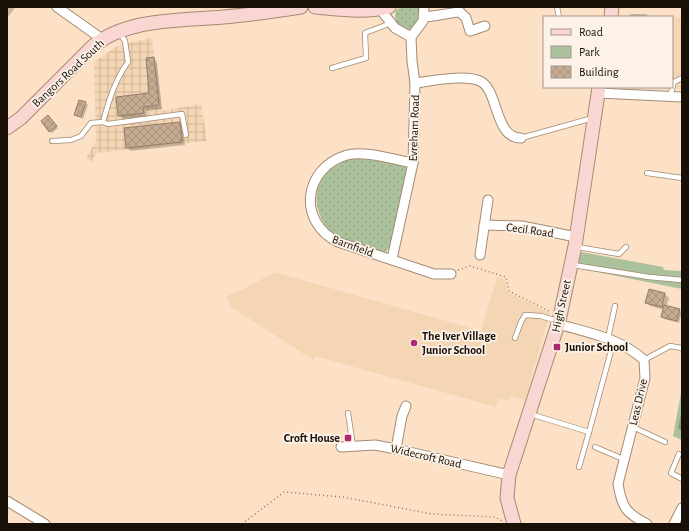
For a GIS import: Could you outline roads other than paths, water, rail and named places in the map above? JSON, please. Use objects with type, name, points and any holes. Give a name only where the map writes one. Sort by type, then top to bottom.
[{"type":"main road","name":"Bangors Road South","points":[[7,128],[20,118],[102,39],[118,31],[138,25],[247,11],[302,7]]},
{"type":"main road","points":[[315,7],[349,10],[384,8]]},
{"type":"main road","name":"High Street","points":[[509,523],[507,498],[509,475],[529,413],[571,265],[599,90]]},
{"type":"street","points":[[57,7],[102,39]]},
{"type":"street","points":[[384,8],[395,28],[411,37],[417,31],[424,17],[424,7]]},
{"type":"street","points":[[424,17],[460,12],[466,18],[470,31],[485,26]]},
{"type":"street","name":"Evreham Road","points":[[392,260],[413,163],[415,83],[411,37]]},
{"type":"street","points":[[415,83],[456,79],[481,82],[490,93],[500,122],[513,135],[521,138]]},
{"type":"street","points":[[599,90],[682,97]]},
{"type":"street","name":"Barnfield","points":[[413,163],[374,156],[348,155],[329,164],[316,177],[312,186],[310,198],[313,217],[326,235],[338,242],[434,274],[451,274]]},
{"type":"street","points":[[480,255],[488,200]]},
{"type":"street","name":"Cecil Road","points":[[484,225],[522,226],[576,241]]},
{"type":"street","points":[[556,319],[611,339],[634,350],[644,360]]},
{"type":"street","name":"Leas Drive","points":[[644,360],[645,378],[633,427],[623,459],[618,484],[620,501],[626,510],[647,524]]},
{"type":"street","points":[[396,449],[402,416],[406,406]]},
{"type":"street","name":"Widecroft Road","points":[[341,447],[375,445],[509,475]]},
{"type":"street","points":[[7,501],[45,524]]},
{"type":"street","points":[[674,524],[682,508]]},
{"type":"lane","points":[[332,68],[366,58],[365,33],[391,23]]},
{"type":"lane","points":[[103,122],[109,100],[120,74],[128,62],[125,41],[118,31]]},
{"type":"lane","points":[[673,86],[674,82],[682,78]]},
{"type":"lane","points":[[670,97],[672,88]]},
{"type":"lane","points":[[52,141],[71,140],[82,136],[91,123],[103,122],[108,124],[182,114],[186,135]]},
{"type":"lane","points":[[521,138],[594,117]]},
{"type":"lane","points":[[647,173],[682,178]]},
{"type":"lane","points":[[576,241],[619,254],[626,247]]},
{"type":"lane","points":[[571,265],[649,278],[682,280]]},
{"type":"lane","points":[[579,467],[590,432],[611,339],[615,306]]},
{"type":"lane","points":[[515,338],[525,315],[556,319]]},
{"type":"lane","points":[[644,360],[670,346],[682,348]]},
{"type":"lane","points":[[348,413],[353,446]]},
{"type":"lane","points":[[529,413],[590,432]]},
{"type":"lane","points":[[633,427],[665,442]]},
{"type":"lane","points":[[595,447],[623,459]]},
{"type":"lane","points":[[679,454],[670,473],[682,479]]},
{"type":"place","name":"The Iver Village Junior School","points":[[414,343]]},
{"type":"place","name":"Junior School","points":[[557,347]]},
{"type":"place","name":"Croft House","points":[[348,438]]}]
